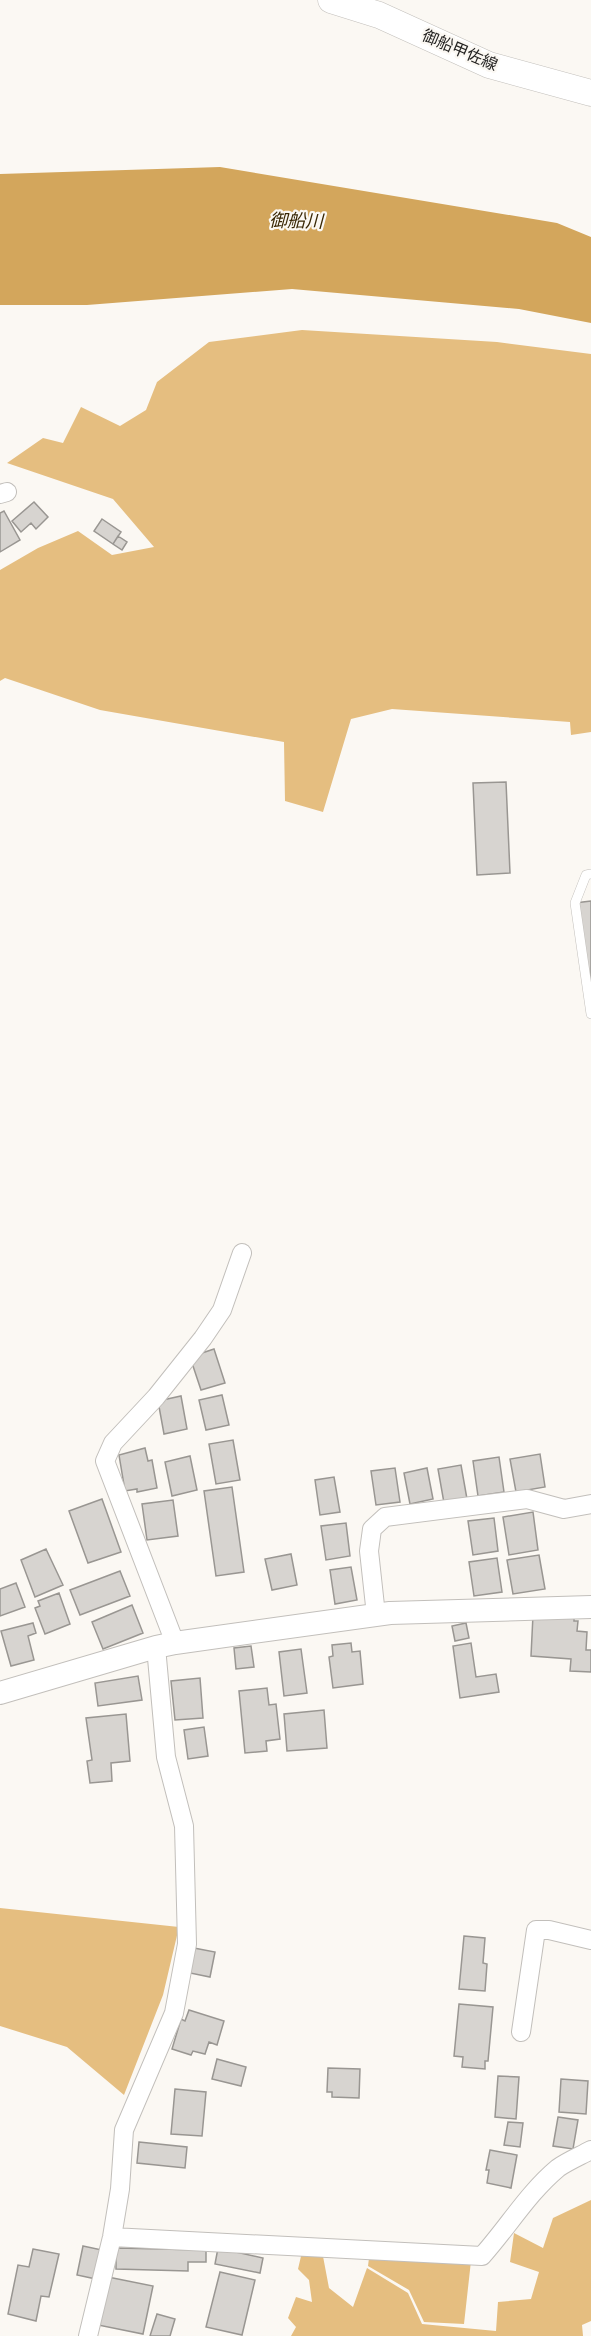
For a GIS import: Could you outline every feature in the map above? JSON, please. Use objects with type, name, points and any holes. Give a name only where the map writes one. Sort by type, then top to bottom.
[{"type":"main road","name":"御船甲佐線","points":[[331,0],[379,15],[489,65],[591,93]]},
{"type":"street","points":[[88,2336],[112,2237],[120,2189],[124,2130],[174,2013],[187,1944],[184,1826],[166,1757],[166,1645],[105,1461],[113,1443],[156,1397],[222,1310],[242,1253]]},
{"type":"street","points":[[376,1615],[369,1551],[372,1529],[385,1517],[527,1499],[564,1509],[591,1504]]},
{"type":"street","points":[[0,1693],[166,1645],[376,1615],[591,1607]]},
{"type":"street","points":[[521,2032],[536,1930],[549,1930],[591,1940]]},
{"type":"street","points":[[112,2237],[482,2256],[505,2230],[530,2195],[560,2167],[591,2151]]},
{"type":"lane","points":[[591,874],[586,875],[575,903],[591,1014]]},
{"type":"shaded area","points":[[302,330],[497,342],[591,354],[591,732],[571,735],[570,722],[392,709],[351,719],[323,812],[285,801],[284,742],[100,710],[5,678],[0,681],[0,570],[38,548],[78,531],[112,555],[154,547],[113,499],[7,463],[43,438],[63,443],[81,407],[120,426],[146,410],[157,382],[209,342]]},
{"type":"shaded area","points":[[0,1908],[179,1927],[163,1995],[124,2095],[67,2047],[0,2026]]},
{"type":"shaded area","points":[[591,2200],[591,2321],[582,2325],[583,2336],[291,2336],[296,2327],[288,2318],[296,2297],[312,2302],[309,2280],[298,2269],[302,2252],[322,2251],[329,2288],[353,2307],[367,2268],[408,2293],[422,2324],[496,2331],[498,2302],[531,2299],[539,2272],[510,2262],[514,2233],[543,2248],[553,2218]]},
{"type":"shaded area","points":[[369,2258],[471,2261],[464,2324],[424,2322],[409,2290],[368,2266]]},
{"type":"water","name":"御船川","points":[[220,167],[557,223],[591,237],[591,323],[519,309],[292,289],[87,305],[0,305],[0,174]]},
{"type":"building","points":[[34,502],[48,517],[36,529],[31,523],[21,532],[12,521]]},
{"type":"building","points":[[4,511],[20,540],[0,552],[0,513]]},
{"type":"building","points":[[102,519],[121,532],[113,544],[94,531]]},
{"type":"building","points":[[118,536],[127,542],[122,550],[113,544]]},
{"type":"building","points":[[506,782],[510,873],[477,875],[473,783]]},
{"type":"building","points":[[591,901],[591,1014],[575,903]]},
{"type":"building","points":[[214,1349],[225,1383],[201,1390],[190,1357]]},
{"type":"building","points":[[222,1395],[229,1425],[206,1430],[199,1400]]},
{"type":"building","points":[[181,1396],[187,1429],[164,1434],[158,1401]]},
{"type":"building","points":[[233,1440],[240,1480],[216,1484],[209,1444]]},
{"type":"building","points":[[145,1448],[148,1461],[152,1460],[157,1488],[137,1492],[137,1489],[125,1491],[119,1455]]},
{"type":"building","points":[[540,1454],[545,1487],[516,1492],[510,1459]]},
{"type":"building","points":[[190,1456],[197,1490],[172,1496],[165,1462]]},
{"type":"building","points":[[499,1457],[504,1492],[478,1496],[473,1461]]},
{"type":"building","points":[[461,1465],[467,1499],[444,1503],[438,1469]]},
{"type":"building","points":[[395,1468],[400,1502],[376,1505],[371,1471]]},
{"type":"building","points":[[427,1468],[433,1499],[410,1504],[404,1473]]},
{"type":"building","points":[[334,1477],[340,1512],[320,1515],[315,1480]]},
{"type":"building","points":[[232,1487],[244,1572],[216,1576],[204,1491]]},
{"type":"building","points":[[102,1499],[121,1552],[88,1563],[69,1511]]},
{"type":"building","points":[[173,1500],[178,1536],[147,1540],[142,1504]]},
{"type":"building","points":[[533,1512],[538,1550],[509,1555],[503,1517]]},
{"type":"building","points":[[494,1518],[498,1551],[473,1555],[468,1521]]},
{"type":"building","points":[[346,1523],[350,1556],[326,1560],[321,1526]]},
{"type":"building","points":[[46,1549],[63,1585],[35,1597],[21,1560]]},
{"type":"building","points":[[291,1554],[297,1585],[272,1590],[265,1559]]},
{"type":"building","points":[[539,1555],[545,1589],[513,1594],[507,1560]]},
{"type":"building","points":[[497,1558],[502,1592],[474,1596],[469,1562]]},
{"type":"building","points":[[351,1567],[357,1600],[335,1604],[330,1570]]},
{"type":"building","points":[[120,1571],[130,1596],[80,1615],[70,1590]]},
{"type":"building","points":[[16,1583],[25,1607],[0,1616],[0,1589]]},
{"type":"building","points":[[59,1593],[70,1624],[45,1634],[35,1608],[40,1606],[38,1601]]},
{"type":"building","points":[[132,1605],[143,1633],[103,1649],[92,1622]]},
{"type":"building","points":[[533,1615],[574,1618],[574,1621],[578,1621],[577,1631],[587,1632],[586,1650],[591,1650],[591,1672],[570,1671],[571,1659],[531,1656]]},
{"type":"building","points":[[33,1623],[36,1633],[28,1636],[34,1660],[11,1666],[1,1631]]},
{"type":"building","points":[[466,1623],[469,1638],[455,1641],[452,1626]]},
{"type":"building","points":[[351,1643],[352,1652],[360,1651],[363,1684],[333,1688],[329,1657],[333,1656],[332,1645]]},
{"type":"building","points":[[471,1643],[476,1677],[496,1674],[499,1692],[460,1698],[453,1646]]},
{"type":"building","points":[[251,1646],[254,1667],[236,1669],[234,1648]]},
{"type":"building","points":[[301,1649],[307,1693],[284,1696],[279,1652]]},
{"type":"building","points":[[138,1676],[142,1700],[98,1706],[95,1683]]},
{"type":"building","points":[[200,1678],[203,1718],[175,1720],[171,1681]]},
{"type":"building","points":[[267,1688],[269,1705],[276,1704],[280,1739],[266,1741],[267,1751],[245,1753],[239,1691]]},
{"type":"building","points":[[324,1710],[327,1748],[287,1751],[284,1714]]},
{"type":"building","points":[[126,1714],[130,1761],[111,1763],[112,1781],[90,1783],[87,1761],[92,1760],[86,1718]]},
{"type":"building","points":[[204,1727],[208,1756],[188,1759],[184,1730]]},
{"type":"building","points":[[464,1936],[485,1938],[483,1963],[487,1964],[485,1991],[459,1989]]},
{"type":"building","points":[[194,1948],[215,1952],[210,1977],[190,1973]]},
{"type":"building","points":[[459,2004],[493,2007],[488,2061],[485,2061],[485,2069],[462,2067],[463,2057],[454,2056]]},
{"type":"building","points":[[189,2010],[224,2021],[217,2045],[209,2042],[205,2054],[193,2051],[191,2055],[172,2049],[181,2019],[185,2021]]},
{"type":"building","points":[[217,2059],[246,2067],[241,2086],[212,2079]]},
{"type":"building","points":[[328,2068],[360,2069],[359,2098],[332,2097],[332,2092],[327,2092]]},
{"type":"building","points":[[498,2076],[519,2077],[516,2119],[495,2117]]},
{"type":"building","points":[[561,2079],[588,2081],[586,2114],[559,2112]]},
{"type":"building","points":[[175,2089],[206,2092],[202,2136],[171,2134]]},
{"type":"building","points":[[558,2117],[578,2120],[573,2149],[553,2146]]},
{"type":"building","points":[[508,2122],[523,2123],[520,2147],[504,2145]]},
{"type":"building","points":[[139,2142],[187,2147],[185,2168],[137,2163]]},
{"type":"building","points":[[490,2150],[517,2155],[511,2188],[487,2183],[489,2170],[486,2170]]},
{"type":"building","points":[[83,2246],[102,2250],[96,2279],[77,2275]]},
{"type":"building","points":[[116,2248],[206,2250],[206,2262],[188,2262],[188,2271],[116,2269]]},
{"type":"building","points":[[218,2248],[263,2258],[260,2273],[215,2264]]},
{"type":"building","points":[[33,2249],[59,2254],[49,2297],[41,2296],[36,2321],[8,2314],[18,2265],[29,2267]]},
{"type":"building","points":[[220,2272],[255,2280],[242,2335],[206,2327]]},
{"type":"building","points":[[108,2277],[153,2286],[143,2334],[98,2325]]},
{"type":"building","points":[[157,2314],[175,2319],[170,2336],[150,2336]]}]
